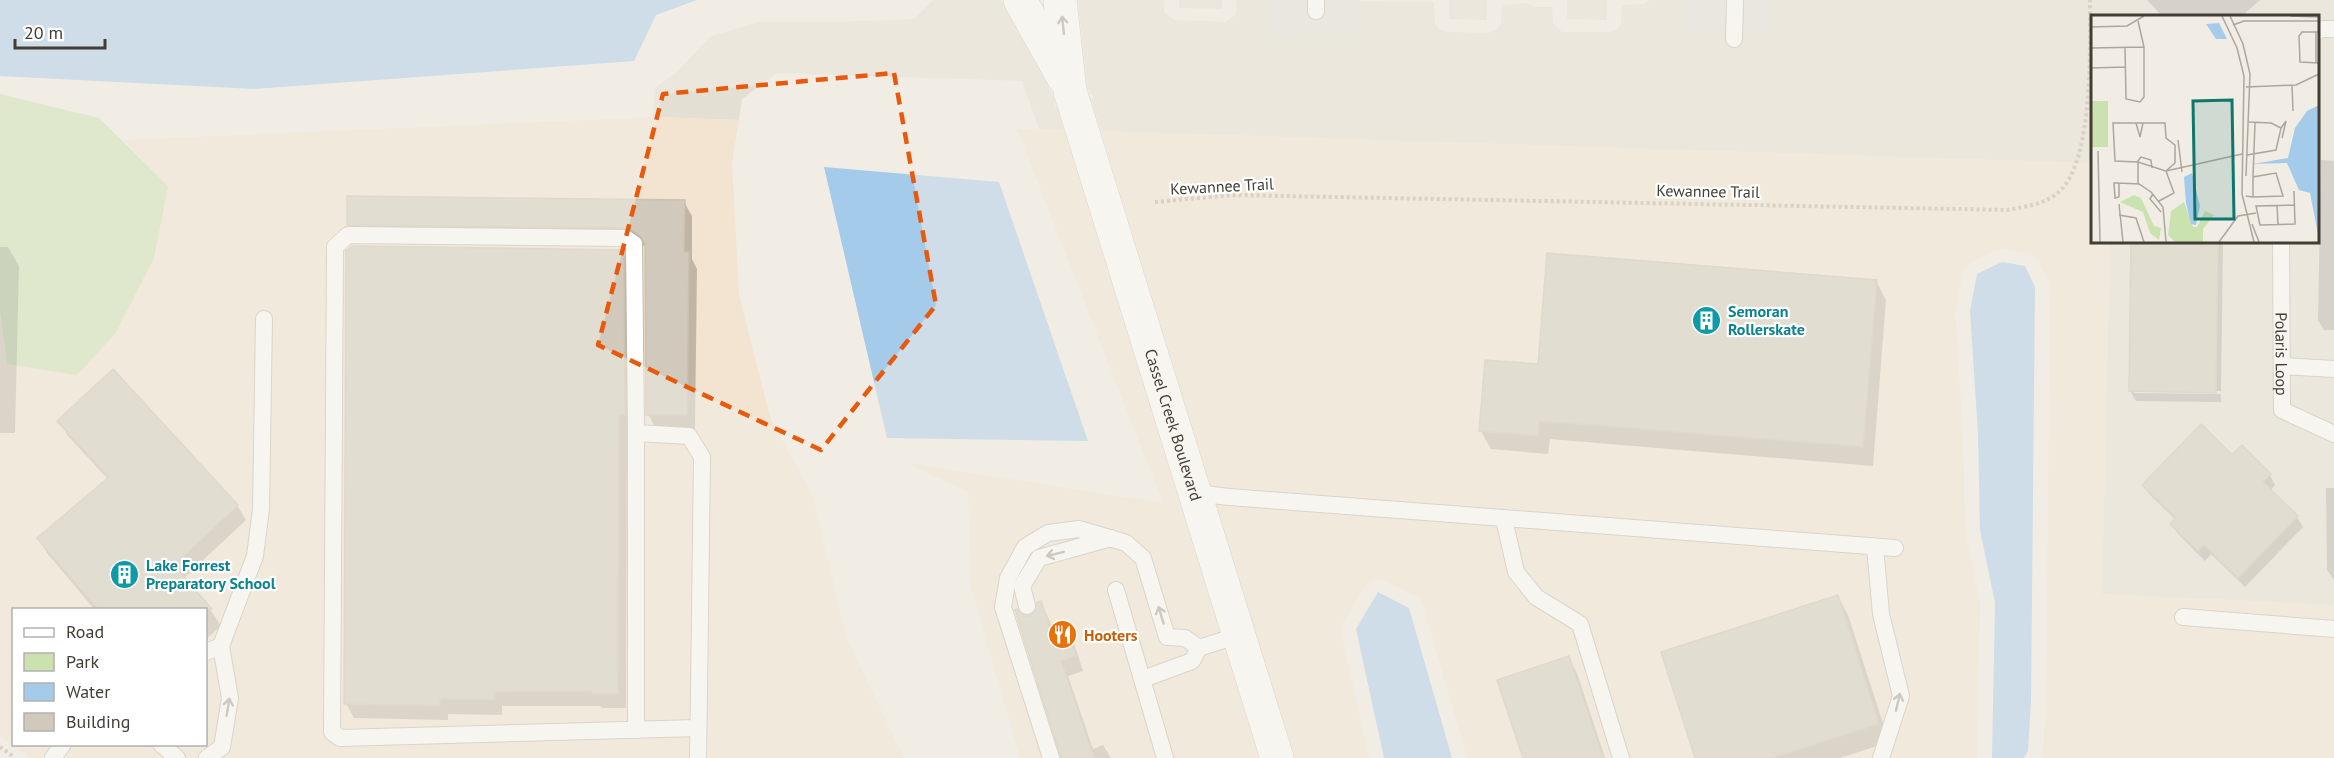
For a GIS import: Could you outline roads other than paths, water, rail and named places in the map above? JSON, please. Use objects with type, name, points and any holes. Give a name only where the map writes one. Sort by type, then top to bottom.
[{"type":"street","name":"Cassel Creek Boulevard","points":[[1020,0],[1070,91]]},
{"type":"street","name":"Cassel Creek Boulevard","points":[[1060,0],[1070,91],[1277,758]]},
{"type":"lane","points":[[1734,39],[1735,0]]},
{"type":"lane","points":[[2319,30],[2334,29]]},
{"type":"lane","points":[[636,730],[634,244],[625,238],[348,235],[335,247],[332,732],[340,738],[636,730],[698,728]]},
{"type":"lane","name":"Polaris Loop","points":[[2281,243],[2282,410],[2334,434]]},
{"type":"lane","points":[[207,758],[222,747],[230,698],[213,649],[255,556],[261,509],[264,320]]},
{"type":"lane","points":[[2282,366],[2334,369]]},
{"type":"lane","points":[[636,433],[689,436],[702,457],[698,758]]},
{"type":"lane","points":[[1195,493],[1895,548]]},
{"type":"lane","points":[[1504,519],[1516,572],[1536,597],[1580,624],[1621,758]]},
{"type":"lane","points":[[1051,758],[1003,607],[1008,578],[1025,547],[1048,533],[1079,529],[1126,543],[1143,558],[1167,637],[1185,638],[1199,648]]},
{"type":"lane","points":[[1027,606],[1022,586],[1039,558],[1111,538]]},
{"type":"lane","points":[[1875,547],[1881,614],[1901,696],[1881,758]]},
{"type":"lane","points":[[1116,590],[1165,758]]},
{"type":"lane","points":[[2183,616],[2334,629]]},
{"type":"lane","points":[[1143,679],[1192,661],[1199,648],[1239,635]]},
{"type":"lane","points":[[164,746],[177,758]]},
{"type":"water","points":[[0,0],[697,0],[656,15],[634,61],[254,89],[0,76]]},
{"type":"water","points":[[824,167],[999,182],[1088,441],[887,438]]},
{"type":"water","points":[[2002,262],[2025,266],[2035,287],[2031,702],[2028,751],[2024,758],[1992,758],[1995,603],[1980,530],[1978,434],[1970,311],[1977,274]]},
{"type":"water","points":[[1378,592],[1409,608],[1452,758],[1384,758],[1356,629]]},
{"type":"place","name":"Semoran Rollerskate","points":[[1707,320]]},
{"type":"place","name":"Lake Forrest Preparatory School","points":[[125,574]]},
{"type":"place","name":"Hooters","points":[[1063,635]]}]
